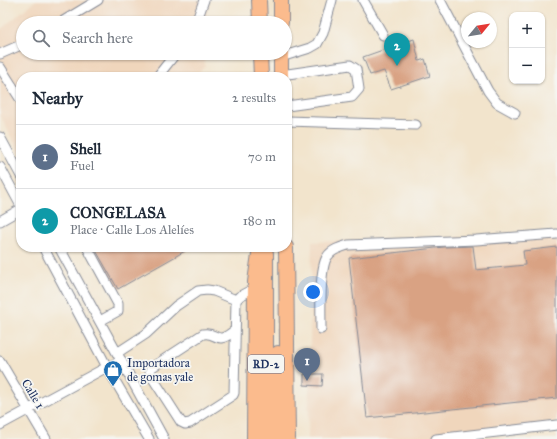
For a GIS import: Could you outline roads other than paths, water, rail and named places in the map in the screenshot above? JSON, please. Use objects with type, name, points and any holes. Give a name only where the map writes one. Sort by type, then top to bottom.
[{"type":"highway","points":[[259,0],[260,16]]},
{"type":"highway","points":[[281,0],[281,16]]},
{"type":"highway","points":[[260,60],[261,72]]},
{"type":"highway","points":[[281,60],[281,72]]},
{"type":"highway","points":[[254,439],[266,290],[261,252]]},
{"type":"highway","name":"RD-2","points":[[266,252],[266,439]]},
{"type":"highway","name":"RD-2","points":[[277,252],[266,290],[278,439]]},
{"type":"highway","points":[[286,252],[288,439]]},
{"type":"street","points":[[72,16],[98,0]]},
{"type":"street","points":[[198,16],[204,0]]},
{"type":"street","points":[[292,52],[310,48],[317,44],[323,33],[332,0]]},
{"type":"street","points":[[363,0],[382,35]]},
{"type":"street","points":[[442,1],[488,91],[497,103],[515,113]]},
{"type":"street","points":[[0,54],[16,47]]},
{"type":"street","points":[[161,72],[170,60]]},
{"type":"street","points":[[292,74],[350,65],[356,69],[359,89],[352,97],[292,105]]},
{"type":"street","points":[[0,67],[16,92]]},
{"type":"street","points":[[292,120],[416,124]]},
{"type":"street","points":[[0,137],[16,167]]},
{"type":"street","points":[[0,167],[16,198]]},
{"type":"street","points":[[0,221],[16,211]]},
{"type":"street","points":[[321,329],[322,271],[327,257],[333,251],[341,247],[348,245],[476,240],[557,234]]},
{"type":"street","points":[[46,252],[107,367],[149,439]]},
{"type":"street","points":[[62,252],[164,439]]},
{"type":"street","points":[[89,252],[118,304],[118,311],[100,322]]},
{"type":"street","points":[[0,425],[107,367],[176,306],[198,290],[214,291],[236,300]]},
{"type":"street","points":[[235,330],[226,337],[222,338],[207,333],[203,334],[151,368],[150,371],[152,377],[181,422],[185,424],[190,423],[233,395],[236,300],[240,296],[266,290]]},
{"type":"street","name":"Calle 1","points":[[0,361],[46,439]]},
{"type":"street","points":[[436,439],[557,425]]},
{"type":"place","name":"CONGELASA","points":[[397,66]]},
{"type":"place","name":"Shell","points":[[307,381]]},
{"type":"place","name":"Importadora de gomas yale","points":[[113,387]]}]
